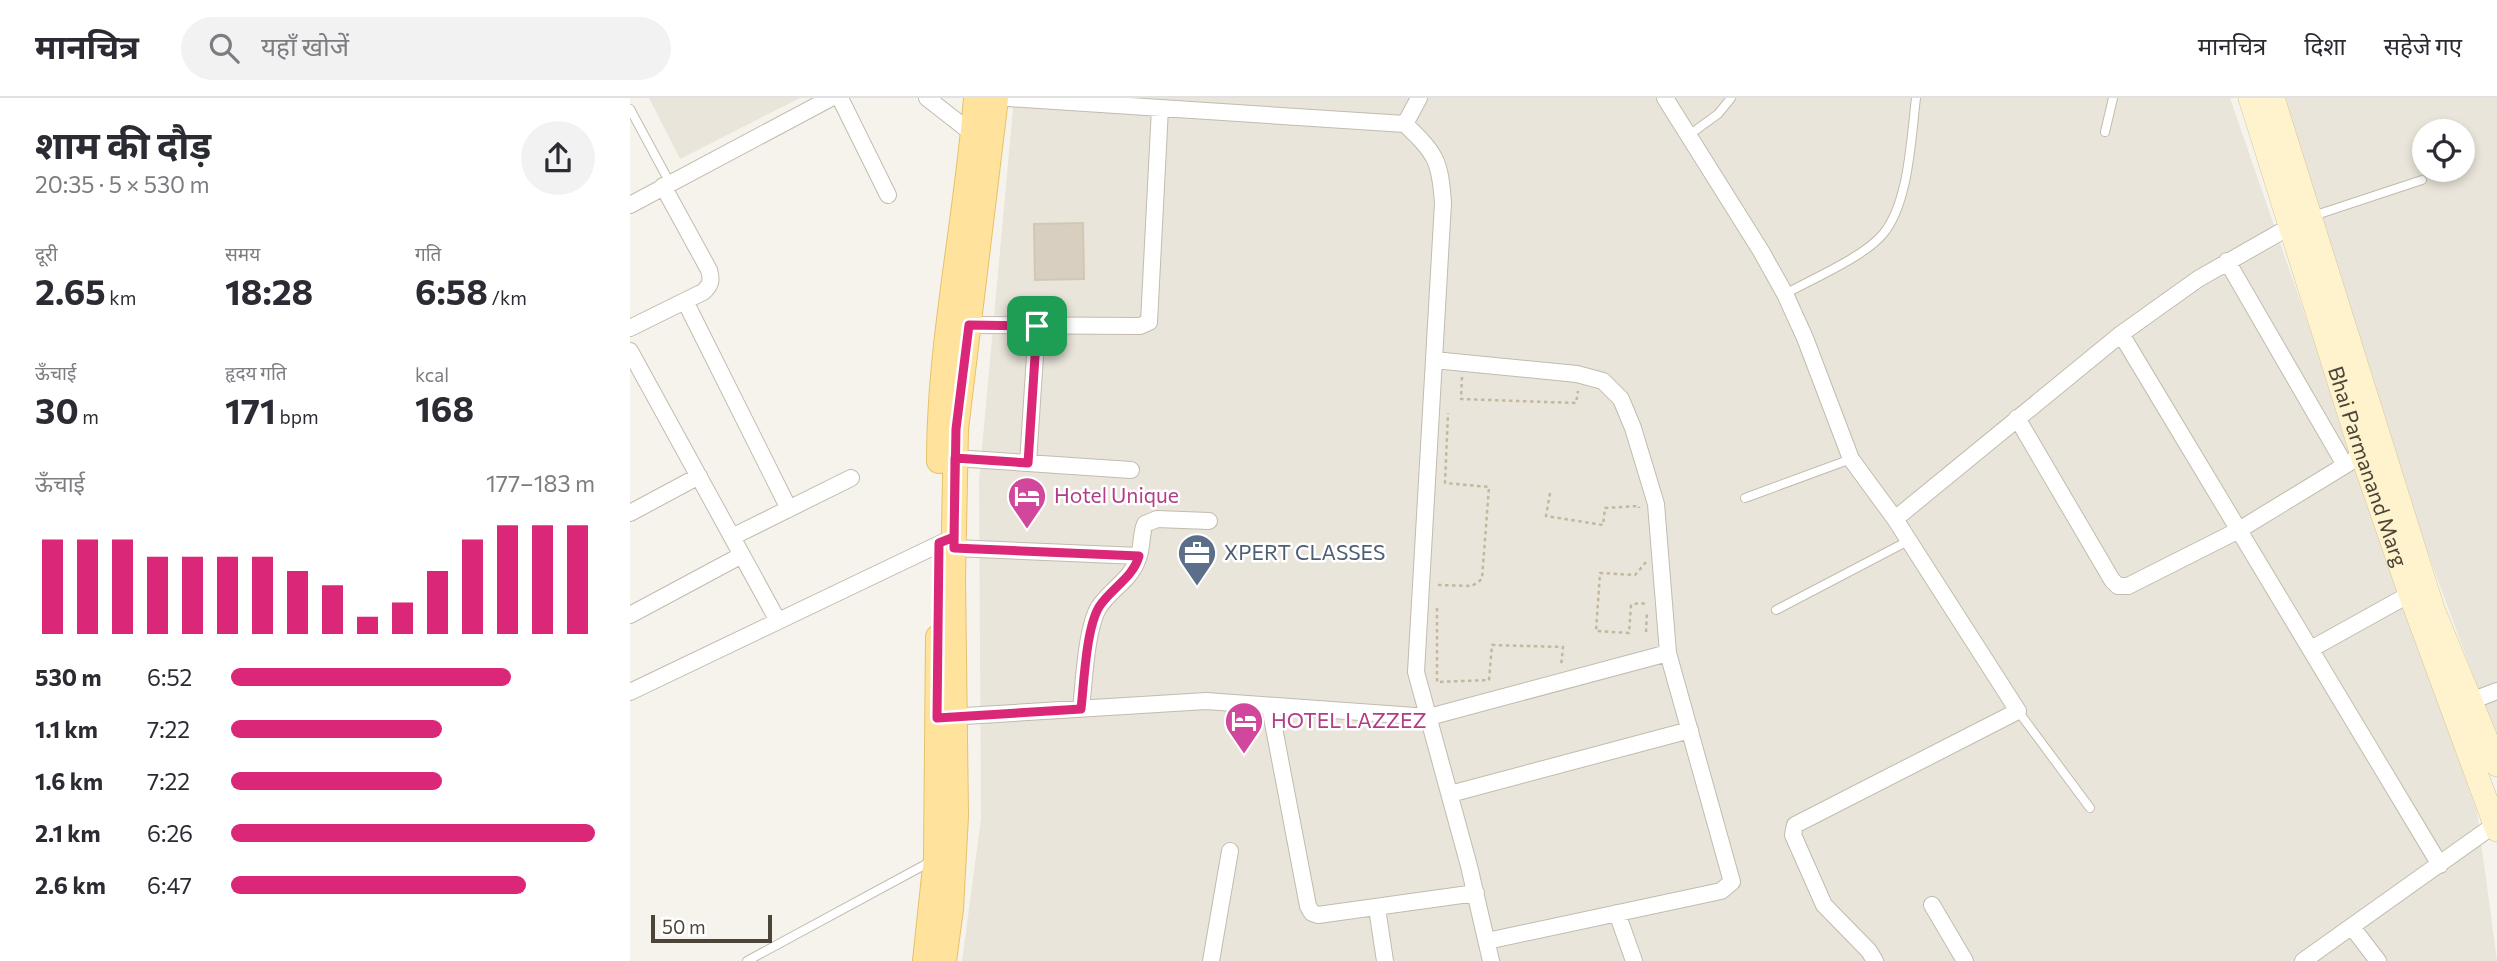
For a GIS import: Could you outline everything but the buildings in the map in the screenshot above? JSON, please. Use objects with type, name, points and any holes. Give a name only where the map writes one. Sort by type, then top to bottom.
[{"type":"main road","points":[[949,543],[939,415],[976,98]]},
{"type":"main road","points":[[944,961],[951,909],[945,853],[949,543],[956,429],[996,98]]},
{"type":"main road","points":[[925,961],[945,853]]},
{"type":"street","points":[[630,205],[831,98]]},
{"type":"street","points":[[840,98],[888,195]]},
{"type":"street","points":[[927,98],[973,134]]},
{"type":"street","points":[[1008,98],[1405,124],[1428,146],[1441,170],[1443,203],[1416,672],[1476,893],[1491,961]]},
{"type":"street","points":[[1405,124],[1419,98]]},
{"type":"street","points":[[1665,98],[1785,294],[1805,338],[1851,459],[1895,519],[2018,711],[1795,825],[1793,835],[1824,905],[1864,944],[1874,960]]},
{"type":"street","name":"Bhai Parmanand Marg","points":[[2250,98],[2300,221]]},
{"type":"street","name":"Bhai Parmanand Marg","points":[[2273,98],[2300,221],[2362,455],[2410,594],[2497,826]]},
{"type":"street","points":[[969,325],[1140,326],[1150,322],[1160,108]]},
{"type":"street","points":[[630,328],[704,292],[710,286],[712,278],[666,185]]},
{"type":"street","points":[[1895,519],[2121,334],[2198,279],[2300,221]]},
{"type":"street","points":[[2017,418],[2118,586],[2128,586],[2239,530],[2362,455],[2227,261]]},
{"type":"street","points":[[685,301],[789,509]]},
{"type":"street","points":[[1028,463],[1037,326]]},
{"type":"street","points":[[2121,334],[2440,865]]},
{"type":"street","points":[[630,351],[778,621]]},
{"type":"street","points":[[1434,360],[1577,374],[1603,382],[1621,399],[1633,428],[1656,504],[1668,653],[1732,882],[1721,891],[1486,941]]},
{"type":"street","name":"Bhai Parmanand Marg","points":[[2362,455],[2433,609],[2497,765]]},
{"type":"street","points":[[955,458],[1131,470]]},
{"type":"street","points":[[630,513],[699,476]]},
{"type":"street","points":[[732,537],[851,478]]},
{"type":"street","points":[[1081,709],[1093,622],[1099,607],[1127,577],[1139,556],[1145,524],[1150,520],[1209,521]]},
{"type":"street","points":[[630,692],[949,543],[1139,556]]},
{"type":"street","points":[[630,615],[742,555]]},
{"type":"street","points":[[2311,649],[2410,594]]},
{"type":"street","points":[[946,718],[1206,701],[1429,717],[1668,653]]},
{"type":"street","points":[[2471,701],[2497,691]]},
{"type":"street","points":[[1270,707],[1311,913],[1318,915],[1377,908],[1476,893]]},
{"type":"street","points":[[1450,794],[1689,730]]},
{"type":"street","points":[[2303,961],[2497,826]]},
{"type":"street","points":[[1211,961],[1230,850]]},
{"type":"street","points":[[1932,905],[1965,961]]},
{"type":"street","points":[[1377,908],[1385,961]]},
{"type":"street","points":[[1617,913],[1634,961]]},
{"type":"street","points":[[2352,927],[2378,961]]},
{"type":"lane","points":[[1689,135],[1718,114],[1731,98]]},
{"type":"lane","points":[[1785,294],[1858,254],[1882,236],[1894,218],[1902,198],[1916,98]]},
{"type":"lane","points":[[2105,132],[2113,98]]},
{"type":"lane","points":[[630,109],[666,185]]},
{"type":"lane","points":[[2300,221],[2416,182]]},
{"type":"lane","points":[[1745,498],[1851,459]]},
{"type":"lane","points":[[1776,610],[1908,541]]},
{"type":"lane","points":[[2018,711],[2090,808]]},
{"type":"lane","points":[[747,961],[945,853]]},
{"type":"path","points":[[1462,376],[1461,399],[1576,403],[1579,383]]},
{"type":"path","points":[[1437,585],[1472,586],[1482,579],[1489,487],[1445,483],[1449,403]]},
{"type":"path","points":[[1550,493],[1546,516],[1603,525],[1605,508],[1639,506],[1642,518]]},
{"type":"path","points":[[1646,632],[1647,605],[1639,603],[1632,606],[1629,633],[1596,631],[1600,573],[1635,575],[1648,559]]},
{"type":"path","points":[[1437,599],[1437,682],[1489,680],[1492,645],[1563,647],[1559,681]]},
{"type":"shaded area","points":[[649,98],[800,98],[680,159]]},
{"type":"shaded area","points":[[1014,98],[2230,98],[2477,812],[2497,961],[962,961],[981,819],[979,481]]},
{"type":"shaded area","points":[[2284,98],[2497,98],[2497,740],[2419,529]]},
{"type":"place","name":"Hotel Unique","points":[[1027,530]]},
{"type":"place","name":"XPERT CLASSES","points":[[1197,587]]},
{"type":"place","name":"HOTEL LAZZEZ","points":[[1244,755]]},
{"type":"route","points":[[1037,326],[969,325],[956,429],[955,458],[954,537],[939,543],[937,718],[1081,709],[1093,622],[1099,607],[1127,577],[1139,556],[954,548],[955,458],[1028,463],[1037,326]]}]
